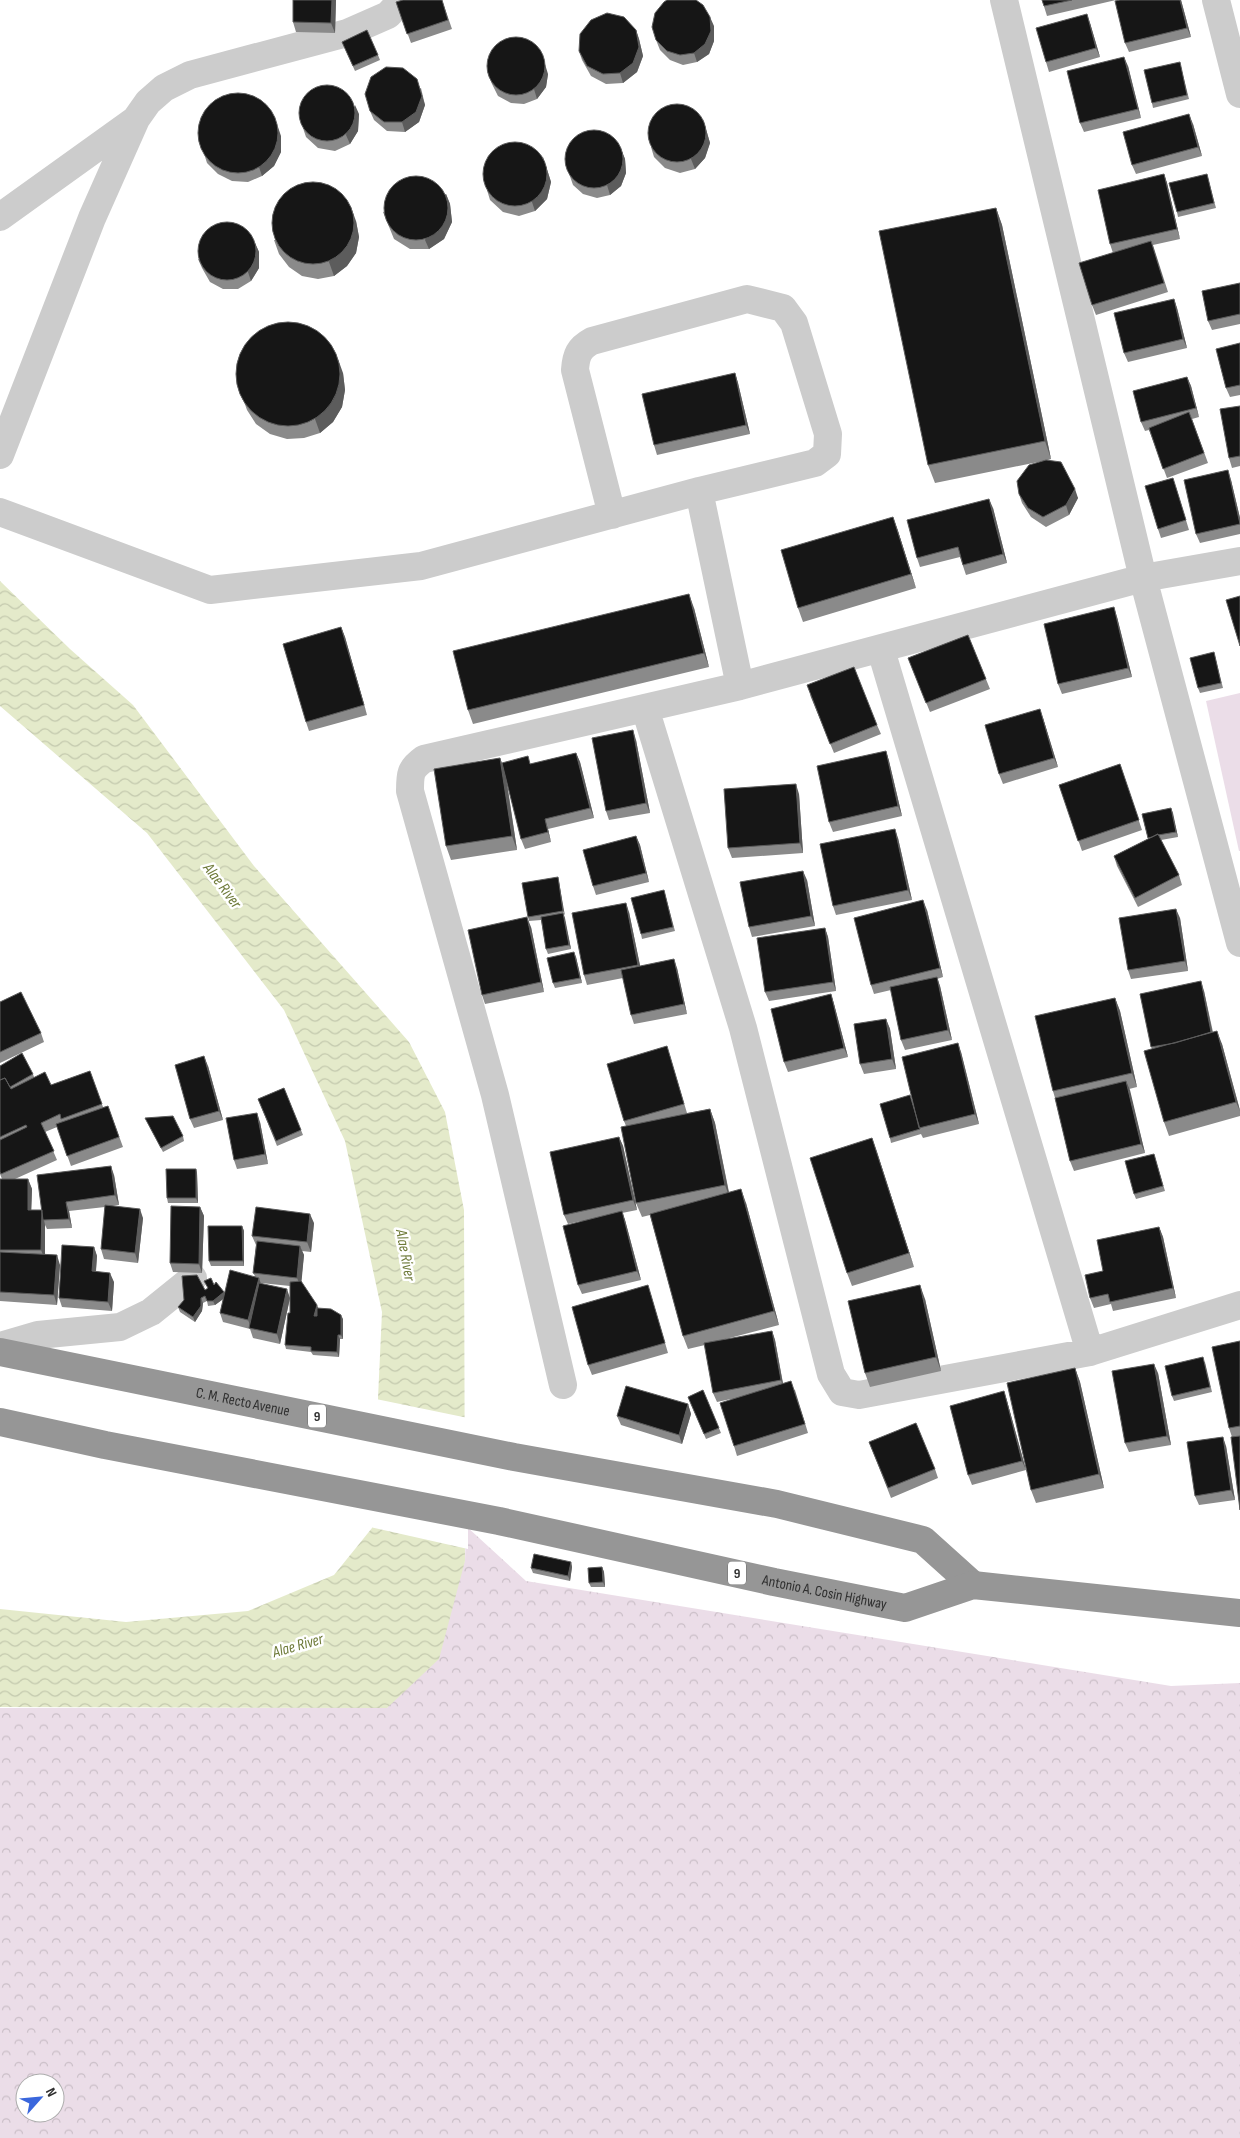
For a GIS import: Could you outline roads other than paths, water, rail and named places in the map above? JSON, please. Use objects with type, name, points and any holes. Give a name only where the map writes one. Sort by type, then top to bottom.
[{"type":"highway","name":"C. M. Recto Avenue","points":[[0,1352],[514,1457],[777,1504],[923,1540],[972,1585]]},
{"type":"highway","name":"Antonio A. Cosin Highway","points":[[0,1422],[105,1445],[499,1521],[774,1582],[905,1608],[972,1585],[1240,1613]]},
{"type":"street","points":[[0,455],[92,218],[136,119],[148,102],[164,88],[190,75],[347,34],[388,15],[402,0]]},
{"type":"street","points":[[1004,0],[1142,578],[1240,942]]},
{"type":"street","points":[[1216,0],[1240,94]]},
{"type":"street","points":[[0,217],[136,119]]},
{"type":"street","points":[[0,512],[210,590],[421,566],[612,515],[699,491],[816,462],[827,454],[828,434],[794,323],[783,308],[747,298],[592,340],[582,346],[576,357],[574,370],[612,515]]},
{"type":"street","points":[[699,491],[740,686]]},
{"type":"street","points":[[563,1385],[495,1094],[410,791],[410,780],[414,766],[424,759],[740,686],[881,650],[1142,578],[1240,561]]},
{"type":"street","points":[[881,650],[1090,1352]]},
{"type":"street","points":[[645,708],[743,1028],[829,1364],[836,1385],[842,1392],[860,1395],[1090,1352],[1240,1306]]},
{"type":"street","points":[[0,1346],[38,1335],[120,1327],[151,1312],[194,1278]]},
{"type":"water","name":"Alae River","points":[[0,581],[70,649],[133,705],[254,866],[409,1042],[445,1112],[464,1210],[465,1561],[439,1659],[387,1708],[0,1707],[0,1609],[126,1622],[248,1611],[334,1575],[372,1528],[382,1312],[345,1141],[284,1010],[147,833],[0,706]]}]
